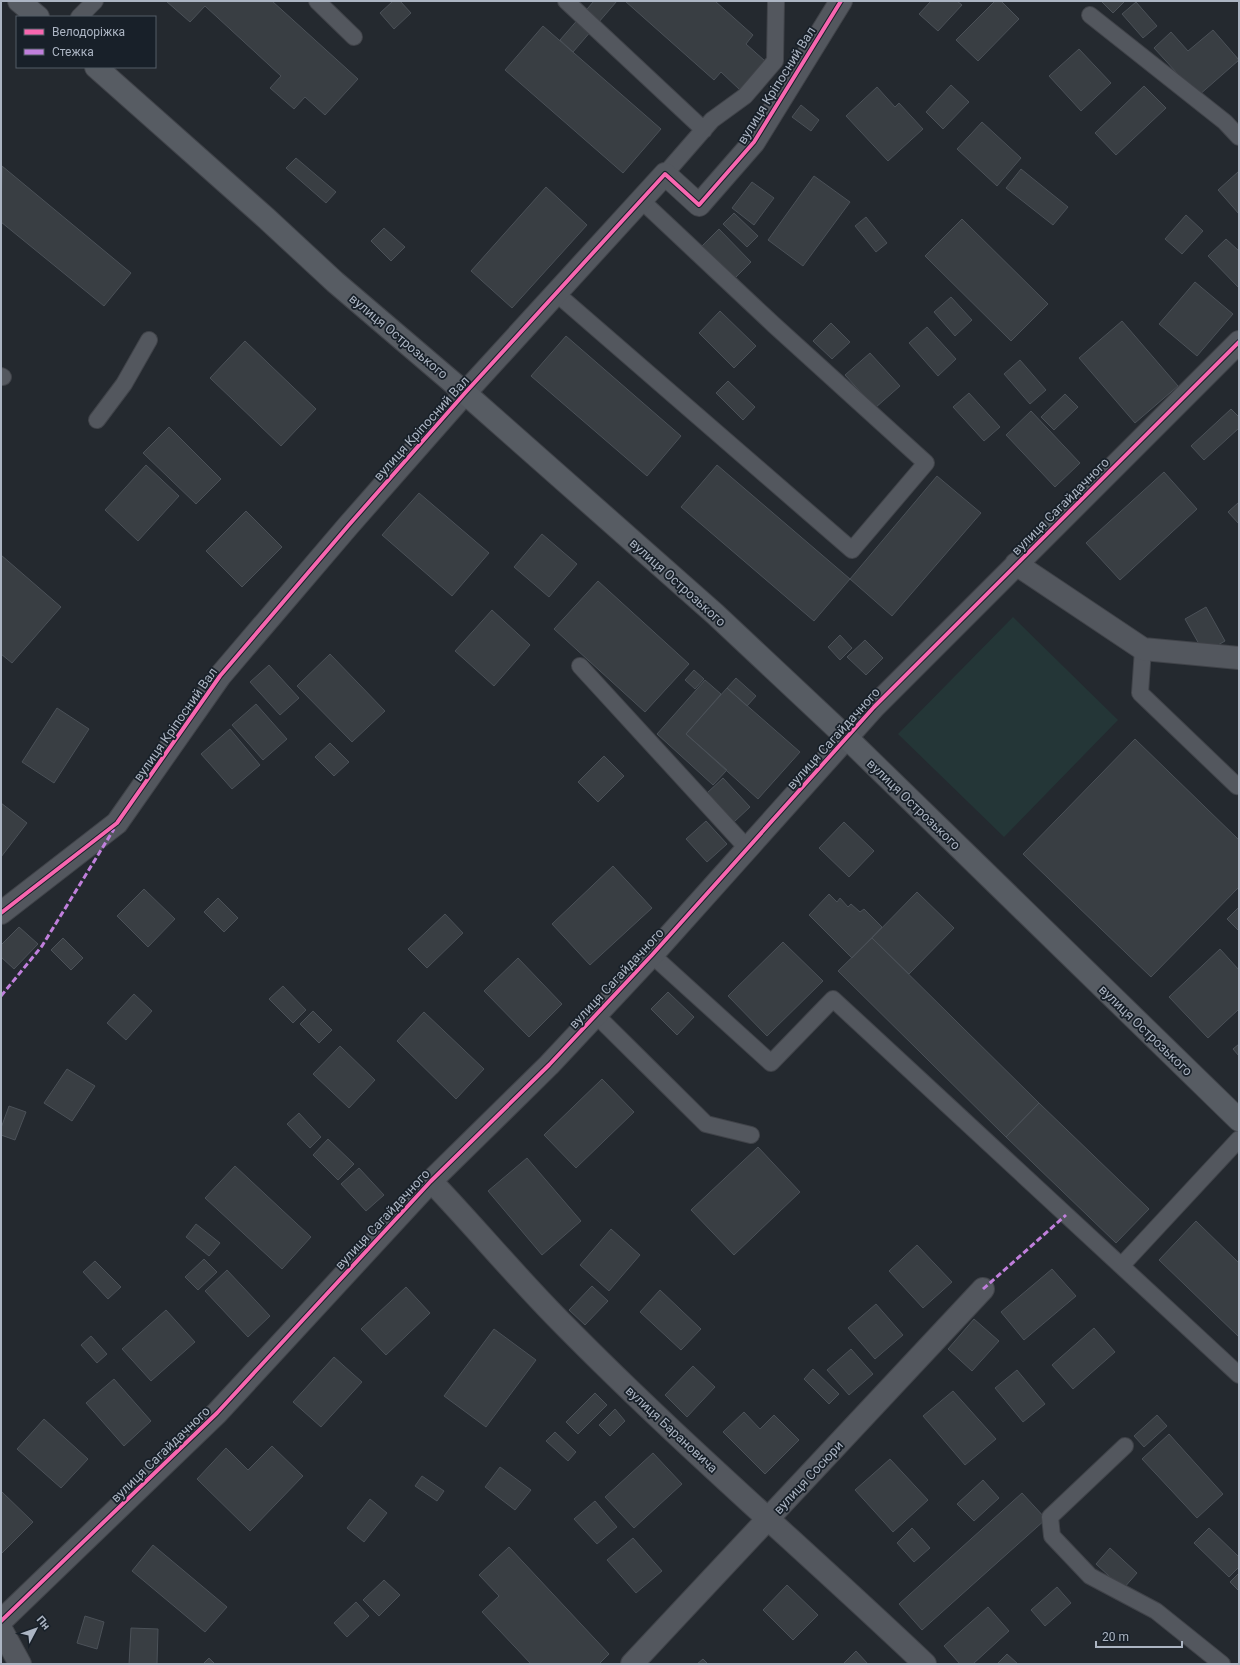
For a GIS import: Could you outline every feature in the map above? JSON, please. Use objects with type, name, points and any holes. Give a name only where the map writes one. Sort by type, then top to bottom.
[{"type":"main road","points":[[19,1],[37,16]]},
{"type":"main road","name":"вулиця Острозького","points":[[97,68],[282,232],[336,282],[465,393],[715,614],[846,737],[1239,1120]]},
{"type":"street","name":"вулиця Кріпосний Вал","points":[[1,913],[118,823],[220,676],[348,526],[465,393],[642,201],[665,174],[699,204],[754,142],[841,1]]},
{"type":"street","name":"вулиця Сагайдачного","points":[[1,1621],[217,1413],[431,1181],[549,1066],[595,1014],[652,955],[874,707],[1239,342]]},
{"type":"street","points":[[1016,564],[1143,649],[1239,658]]},
{"type":"street","name":"вулиця Барановича","points":[[431,1181],[475,1227],[562,1324],[768,1519],[925,1664]]},
{"type":"street","name":"вулиця Сосюри","points":[[632,1664],[983,1289]]},
{"type":"street","points":[[1,1629],[20,1664]]},
{"type":"lane","points":[[81,16],[95,1]]},
{"type":"lane","points":[[317,1],[354,38]]},
{"type":"lane","points":[[566,1],[704,130]]},
{"type":"lane","points":[[665,174],[712,120],[745,96],[775,61],[776,1]]},
{"type":"lane","points":[[1090,15],[1225,122],[1239,137]]},
{"type":"lane","points":[[557,294],[852,550],[926,463],[774,325],[642,201]]},
{"type":"lane","points":[[97,420],[124,384],[149,340]]},
{"type":"lane","points":[[1143,649],[1140,693],[1238,786],[1239,785]]},
{"type":"lane","points":[[580,666],[747,848]]},
{"type":"lane","points":[[652,955],[771,1063],[833,999],[1122,1265],[1239,1375]]},
{"type":"lane","points":[[595,1014],[706,1124],[751,1135]]},
{"type":"lane","points":[[1122,1265],[1239,1139]]},
{"type":"lane","points":[[1125,1446],[1050,1517],[1052,1536],[1090,1576],[1156,1612],[1222,1664]]},
{"type":"shaded area","points":[[1013,617],[1118,720],[1004,837],[898,734]]},
{"type":"building","points":[[166,1],[272,1],[358,79],[325,115],[305,97],[294,109],[270,88],[281,76],[205,6],[190,22]]},
{"type":"building","points":[[393,1],[400,1],[411,13],[394,29],[380,13]]},
{"type":"building","points":[[594,1],[617,1],[573,52],[560,40]]},
{"type":"building","points":[[625,1],[715,1],[753,35],[746,44],[765,61],[740,90],[721,72],[714,80]]},
{"type":"building","points":[[931,1],[957,1],[962,5],[938,31],[919,14]]},
{"type":"building","points":[[995,1],[1001,1],[1019,19],[978,61],[956,40]]},
{"type":"building","points":[[1101,1],[1125,1],[1113,13]]},
{"type":"building","points":[[1136,2],[1157,26],[1143,38],[1122,14]]},
{"type":"building","points":[[543,26],[661,129],[623,173],[505,70]]},
{"type":"building","points":[[1213,30],[1239,60],[1198,96],[1154,48],[1171,32],[1188,51]]},
{"type":"building","points":[[1079,49],[1111,83],[1081,111],[1049,76]]},
{"type":"building","points":[[951,85],[969,102],[943,129],[926,112]]},
{"type":"building","points":[[1144,86],[1166,108],[1116,155],[1095,133]]},
{"type":"building","points":[[877,87],[895,107],[899,103],[923,129],[888,161],[846,116]]},
{"type":"building","points":[[801,105],[819,120],[811,131],[792,117]]},
{"type":"building","points":[[982,122],[1021,158],[997,186],[957,149]]},
{"type":"building","points":[[296,158],[336,192],[326,203],[286,168]]},
{"type":"building","points":[[2,166],[131,273],[104,306],[1,222]]},
{"type":"building","points":[[1021,169],[1068,207],[1053,225],[1006,188]]},
{"type":"building","points":[[1239,171],[1239,214],[1218,190]]},
{"type":"building","points":[[814,176],[850,202],[803,266],[768,240]]},
{"type":"building","points":[[752,182],[774,198],[754,225],[732,208]]},
{"type":"building","points":[[546,187],[587,225],[512,308],[471,271]]},
{"type":"building","points":[[734,213],[758,236],[747,247],[723,224]]},
{"type":"building","points":[[1186,215],[1203,231],[1182,254],[1165,239]]},
{"type":"building","points":[[866,217],[887,243],[876,252],[855,226]]},
{"type":"building","points":[[962,219],[1048,304],[1011,341],[925,256]]},
{"type":"building","points":[[384,228],[405,247],[391,261],[371,241]]},
{"type":"building","points":[[719,229],[751,262],[734,279],[702,246]]},
{"type":"building","points":[[1226,239],[1239,251],[1239,288],[1208,256]]},
{"type":"building","points":[[1195,282],[1233,314],[1197,356],[1159,324]]},
{"type":"building","points":[[951,297],[972,320],[955,336],[934,312]]},
{"type":"building","points":[[720,311],[756,346],[734,368],[699,333]]},
{"type":"building","points":[[1122,321],[1178,386],[1135,423],[1079,358]]},
{"type":"building","points":[[831,323],[850,342],[832,359],[813,341]]},
{"type":"building","points":[[927,327],[956,359],[938,376],[909,343]]},
{"type":"building","points":[[566,336],[681,436],[647,476],[531,376]]},
{"type":"building","points":[[245,341],[316,409],[281,446],[210,378]]},
{"type":"building","points":[[870,353],[900,386],[875,408],[845,375]]},
{"type":"building","points":[[1020,360],[1046,390],[1030,404],[1004,374]]},
{"type":"building","points":[[728,381],[755,407],[743,420],[716,393]]},
{"type":"building","points":[[969,393],[1000,427],[984,441],[953,407]]},
{"type":"building","points":[[1065,394],[1078,407],[1054,430],[1041,417]]},
{"type":"building","points":[[1231,409],[1239,417],[1239,428],[1204,460],[1191,446]]},
{"type":"building","points":[[1031,411],[1080,463],[1055,487],[1006,435]]},
{"type":"building","points":[[169,427],[221,479],[196,504],[143,453]]},
{"type":"building","points":[[146,465],[179,496],[138,541],[105,510]]},
{"type":"building","points":[[717,465],[850,579],[814,621],[681,507]]},
{"type":"building","points":[[1164,472],[1197,509],[1120,580],[1086,543]]},
{"type":"building","points":[[937,476],[981,513],[892,616],[850,579]]},
{"type":"building","points":[[419,493],[489,553],[452,596],[382,535]]},
{"type":"building","points":[[1239,502],[1239,524],[1228,512]]},
{"type":"building","points":[[246,511],[282,547],[242,587],[206,551]]},
{"type":"building","points":[[542,534],[577,564],[549,597],[514,567]]},
{"type":"building","points":[[1,555],[61,607],[12,663],[1,654]]},
{"type":"building","points":[[598,581],[689,664],[645,712],[554,629]]},
{"type":"building","points":[[1206,607],[1225,641],[1204,653],[1185,619]]},
{"type":"building","points":[[492,610],[530,645],[494,686],[455,651]]},
{"type":"building","points":[[840,635],[852,648],[840,660],[828,647]]},
{"type":"building","points":[[865,640],[883,658],[866,675],[847,657]]},
{"type":"building","points":[[330,654],[385,711],[352,742],[297,686]]},
{"type":"building","points":[[269,665],[299,698],[280,715],[250,682]]},
{"type":"building","points":[[694,670],[704,679],[695,689],[685,680]]},
{"type":"building","points":[[736,678],[756,696],[747,706],[727,688]]},
{"type":"building","points":[[705,680],[721,694],[686,734],[727,770],[713,785],[657,734]]},
{"type":"building","points":[[727,688],[800,752],[758,799],[686,734]]},
{"type":"building","points":[[256,704],[287,739],[263,760],[232,725]]},
{"type":"building","points":[[57,708],[89,729],[54,783],[22,762]]},
{"type":"building","points":[[230,729],[260,765],[232,789],[201,754]]},
{"type":"building","points":[[1135,739],[1239,840],[1239,887],[1151,977],[1023,854]]},
{"type":"building","points":[[330,743],[349,762],[334,776],[315,757]]},
{"type":"building","points":[[604,756],[624,776],[598,802],[578,782]]},
{"type":"building","points":[[723,778],[750,807],[734,822],[707,793]]},
{"type":"building","points":[[1,803],[27,823],[1,857]]},
{"type":"building","points":[[706,821],[727,844],[707,862],[686,839]]},
{"type":"building","points":[[844,822],[874,851],[849,877],[819,848]]},
{"type":"building","points":[[613,866],[652,908],[590,965],[552,924]]},
{"type":"building","points":[[144,889],[175,919],[148,947],[117,916]]},
{"type":"building","points":[[917,892],[954,928],[909,974],[872,938]]},
{"type":"building","points":[[829,894],[837,902],[840,898],[848,907],[851,904],[860,912],[864,909],[882,927],[852,958],[809,915]]},
{"type":"building","points":[[218,898],[238,918],[224,932],[204,912]]},
{"type":"building","points":[[1239,907],[1239,931],[1227,919]]},
{"type":"building","points":[[445,914],[463,933],[427,968],[408,949]]},
{"type":"building","points":[[19,927],[38,944],[14,969],[1,957],[1,945]]},
{"type":"building","points":[[63,938],[83,958],[71,970],[51,950]]},
{"type":"building","points":[[872,938],[1039,1103],[1006,1137],[838,971]]},
{"type":"building","points":[[783,942],[823,981],[767,1036],[728,996]]},
{"type":"building","points":[[1220,949],[1239,970],[1239,1009],[1208,1038],[1169,997]]},
{"type":"building","points":[[518,958],[562,1004],[529,1037],[484,991]]},
{"type":"building","points":[[283,986],[306,1010],[293,1023],[269,999]]},
{"type":"building","points":[[668,992],[694,1017],[677,1035],[651,1009]]},
{"type":"building","points":[[134,994],[152,1011],[126,1040],[107,1023]]},
{"type":"building","points":[[313,1011],[332,1030],[319,1043],[300,1024]]},
{"type":"building","points":[[424,1012],[484,1069],[456,1099],[397,1041]]},
{"type":"building","points":[[1239,1044],[1239,1056],[1233,1049]]},
{"type":"building","points":[[340,1046],[375,1080],[349,1108],[313,1074]]},
{"type":"building","points":[[67,1069],[95,1086],[72,1121],[44,1103]]},
{"type":"building","points":[[602,1079],[634,1112],[576,1168],[544,1135]]},
{"type":"building","points":[[1039,1103],[1149,1209],[1116,1243],[1006,1137]]},
{"type":"building","points":[[9,1106],[26,1112],[15,1140],[1,1135],[1,1128]]},
{"type":"building","points":[[299,1113],[321,1137],[310,1148],[287,1124]]},
{"type":"building","points":[[328,1139],[354,1164],[338,1180],[313,1155]]},
{"type":"building","points":[[758,1147],[800,1192],[734,1255],[691,1210]]},
{"type":"building","points":[[527,1158],[581,1221],[542,1255],[488,1191]]},
{"type":"building","points":[[235,1166],[311,1237],[282,1269],[205,1198]]},
{"type":"building","points":[[359,1168],[384,1195],[366,1211],[341,1184]]},
{"type":"building","points":[[1196,1221],[1239,1263],[1239,1337],[1159,1260]]},
{"type":"building","points":[[196,1224],[220,1243],[209,1256],[186,1237]]},
{"type":"building","points":[[611,1229],[640,1255],[609,1291],[580,1265]]},
{"type":"building","points":[[917,1245],[952,1282],[923,1308],[889,1271]]},
{"type":"building","points":[[204,1259],[217,1272],[198,1290],[185,1277]]},
{"type":"building","points":[[95,1261],[121,1287],[108,1299],[83,1272]]},
{"type":"building","points":[[1052,1269],[1076,1296],[1024,1340],[1001,1312]]},
{"type":"building","points":[[227,1270],[270,1316],[248,1337],[205,1291]]},
{"type":"building","points":[[592,1286],[608,1301],[585,1325],[569,1310]]},
{"type":"building","points":[[406,1287],[430,1313],[386,1355],[361,1329]]},
{"type":"building","points":[[660,1290],[701,1329],[681,1350],[640,1312]]},
{"type":"building","points":[[876,1304],[903,1335],[875,1359],[848,1328]]},
{"type":"building","points":[[166,1310],[195,1342],[151,1381],[122,1349]]},
{"type":"building","points":[[974,1319],[999,1341],[972,1371],[948,1349]]},
{"type":"building","points":[[1094,1328],[1115,1352],[1073,1389],[1052,1365]]},
{"type":"building","points":[[494,1329],[536,1360],[486,1427],[444,1396]]},
{"type":"building","points":[[91,1336],[107,1354],[97,1363],[81,1345]]},
{"type":"building","points":[[851,1349],[873,1374],[849,1395],[827,1370]]},
{"type":"building","points":[[334,1357],[362,1382],[321,1427],[293,1402]]},
{"type":"building","points":[[693,1366],[715,1387],[687,1417],[665,1395]]},
{"type":"building","points":[[813,1369],[839,1394],[829,1404],[804,1379]]},
{"type":"building","points":[[1017,1370],[1045,1404],[1023,1422],[995,1388]]},
{"type":"building","points":[[114,1379],[151,1421],[124,1446],[86,1403]]},
{"type":"building","points":[[953,1391],[996,1439],[965,1465],[923,1416]]},
{"type":"building","points":[[595,1393],[607,1405],[578,1434],[566,1422]]},
{"type":"building","points":[[615,1409],[625,1421],[610,1436],[599,1425]]},
{"type":"building","points":[[744,1412],[760,1429],[774,1415],[799,1440],[765,1474],[723,1432]]},
{"type":"building","points":[[1157,1415],[1167,1426],[1144,1447],[1134,1436]]},
{"type":"building","points":[[44,1419],[88,1459],[61,1488],[17,1449]]},
{"type":"building","points":[[555,1432],[576,1452],[568,1461],[546,1441]]},
{"type":"building","points":[[1169,1434],[1223,1494],[1197,1518],[1142,1459]]},
{"type":"building","points":[[272,1446],[303,1476],[250,1531],[197,1479],[226,1448],[248,1470]]},
{"type":"building","points":[[653,1453],[682,1484],[634,1528],[605,1497]]},
{"type":"building","points":[[890,1459],[928,1500],[893,1532],[855,1490]]},
{"type":"building","points":[[500,1467],[531,1490],[515,1510],[485,1487]]},
{"type":"building","points":[[422,1476],[444,1491],[437,1501],[415,1486]]},
{"type":"building","points":[[983,1480],[999,1498],[974,1521],[957,1504]]},
{"type":"building","points":[[1,1491],[33,1522],[1,1554]]},
{"type":"building","points":[[1022,1493],[1046,1519],[922,1630],[899,1604]]},
{"type":"building","points":[[370,1499],[387,1513],[364,1542],[347,1528]]},
{"type":"building","points":[[595,1501],[617,1527],[597,1544],[574,1519]]},
{"type":"building","points":[[912,1528],[930,1548],[914,1562],[897,1543]]},
{"type":"building","points":[[1209,1528],[1239,1557],[1239,1567],[1229,1577],[1194,1543]]},
{"type":"building","points":[[633,1538],[662,1571],[636,1593],[607,1560]]},
{"type":"building","points":[[153,1545],[227,1607],[205,1632],[132,1571]]},
{"type":"building","points":[[509,1547],[609,1654],[599,1664],[531,1664],[482,1612],[499,1596],[479,1575]]},
{"type":"building","points":[[1110,1548],[1137,1573],[1123,1589],[1096,1564]]},
{"type":"building","points":[[1239,1573],[1239,1591],[1230,1582]]},
{"type":"building","points":[[384,1580],[400,1595],[379,1616],[363,1600]]},
{"type":"building","points":[[787,1585],[818,1615],[793,1640],[763,1610]]},
{"type":"building","points":[[1057,1587],[1071,1603],[1045,1626],[1031,1610]]},
{"type":"building","points":[[356,1602],[369,1616],[347,1637],[334,1623]]},
{"type":"building","points":[[988,1607],[1009,1631],[973,1664],[960,1664],[944,1646]]},
{"type":"building","points":[[85,1616],[104,1622],[97,1649],[77,1643]]},
{"type":"building","points":[[131,1628],[158,1629],[157,1664],[129,1664]]},
{"type":"building","points":[[856,1651],[868,1664],[843,1664]]},
{"type":"building","points":[[1007,1654],[1018,1664],[997,1664]]},
{"type":"building","points":[[209,1658],[215,1664],[203,1664]]},
{"type":"building","points":[[703,1659],[708,1664],[697,1664]]},
{"type":"marked path","points":[[1,996],[42,946],[114,829]]},
{"type":"marked path","points":[[983,1289],[1066,1215]]},
{"type":"cycle path","points":[[1,913],[117,823],[220,676],[348,526],[465,393],[665,174],[699,205],[754,142],[841,1]]},
{"type":"cycle path","points":[[1,1621],[217,1413],[431,1181],[549,1065],[652,955],[874,707],[1239,342]]}]
